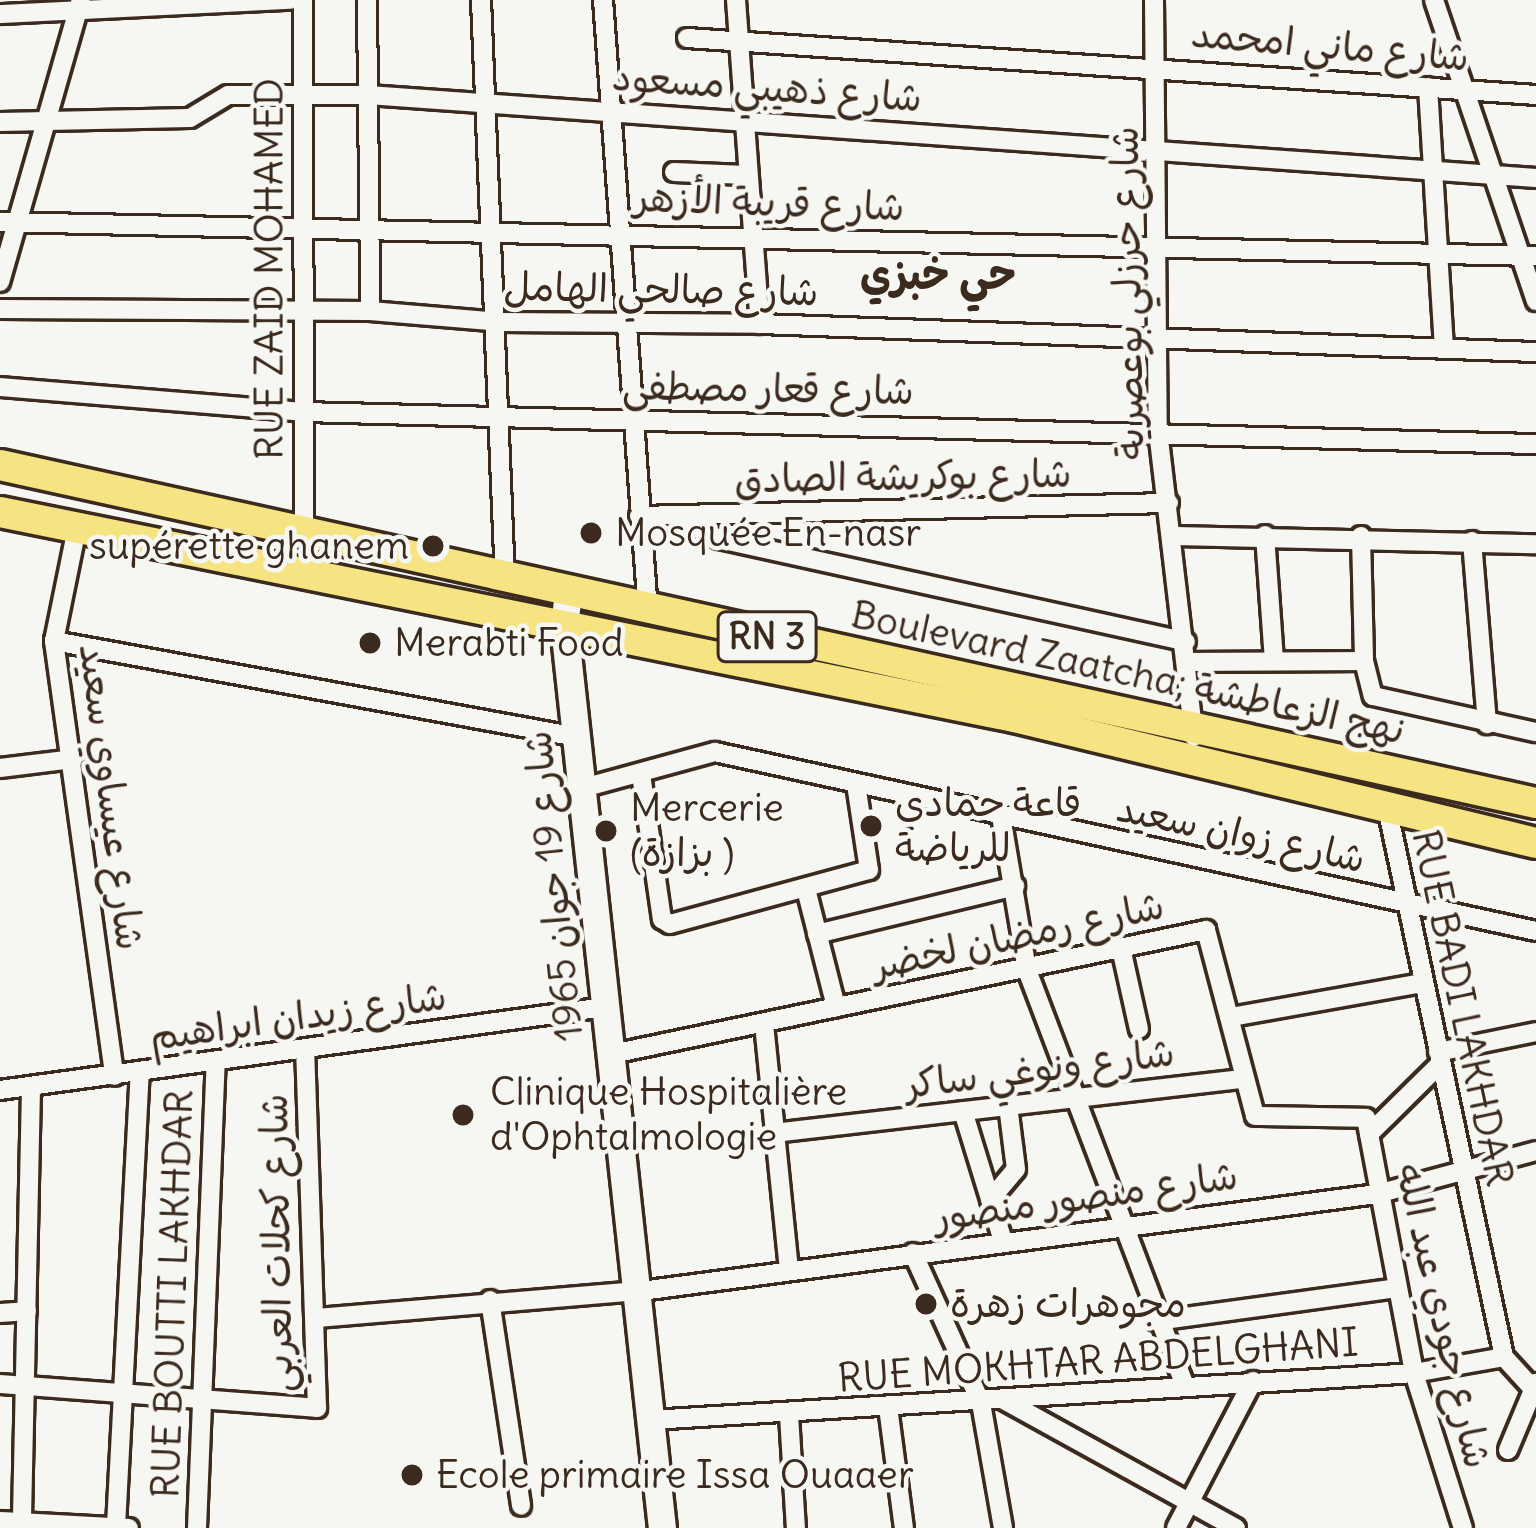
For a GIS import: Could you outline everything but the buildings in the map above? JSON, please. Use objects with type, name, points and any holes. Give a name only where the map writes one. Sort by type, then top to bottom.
[{"type":"main road","name":"Boulevard Zaatcha; نهج الزعاطشة","points":[[0,465],[1193,741],[1388,812],[1536,843]]},
{"type":"main road","name":"Boulevard Zaatcha; نهج الزعاطشة","points":[[0,512],[564,626],[1536,803]]},
{"type":"street","points":[[0,14],[80,4],[291,0]]},
{"type":"street","name":"RUE ZAID MOHAMED","points":[[303,0],[304,538]]},
{"type":"street","points":[[367,0],[373,227],[370,311]]},
{"type":"street","points":[[481,0],[500,322],[506,581]]},
{"type":"street","points":[[603,0],[649,612]]},
{"type":"street","points":[[736,0],[760,324]]},
{"type":"street","name":"شارع حرزلي بوعصرية","points":[[1154,0],[1159,431],[1188,652],[1193,741]]},
{"type":"street","points":[[1434,0],[1495,176],[1529,256],[1536,302]]},
{"type":"street","points":[[0,282],[7,222],[48,120],[80,4]]},
{"type":"street","name":"شارع ماني امحمد","points":[[687,38],[1536,95]]},
{"type":"street","points":[[1428,87],[1442,251],[1444,349]]},
{"type":"street","name":"شارع ذهيبي مسعود","points":[[0,122],[190,118],[228,95],[368,95],[1536,178]]},
{"type":"street","points":[[674,172],[746,176]]},
{"type":"street","name":"شارع قريبة الأزهر","points":[[7,222],[623,232],[1529,256]]},
{"type":"street","name":"شارع صالحي الهامل","points":[[0,309],[370,311],[500,322],[760,324],[1536,352]]},
{"type":"street","name":"شارع قعار مصطفى","points":[[0,388],[303,412],[1536,444]]},
{"type":"street","name":"شارع بوكريشة الصادق","points":[[639,516],[1169,502]]},
{"type":"street","points":[[675,518],[718,539],[1188,652],[1274,661],[1364,661]]},
{"type":"street","name":"شارع عيساوي سعيد","points":[[76,528],[55,641],[114,1076]]},
{"type":"street","points":[[1265,535],[1274,661]]},
{"type":"street","points":[[1174,536],[1361,536],[1536,544]]},
{"type":"street","points":[[1361,536],[1364,661],[1382,703],[1536,732]]},
{"type":"street","points":[[1472,541],[1487,724]]},
{"type":"street","name":"شارع 19 جوان 1965","points":[[568,593],[564,626],[640,1291],[662,1528]]},
{"type":"street","points":[[55,641],[577,737]]},
{"type":"street","name":"شارع زوان سعيد","points":[[583,788],[704,751],[1536,931]]},
{"type":"street","points":[[0,768],[73,759]]},
{"type":"street","points":[[640,774],[665,923],[806,889],[872,866],[856,784]]},
{"type":"street","name":"RUE BADI LAKHDAR","points":[[1388,812],[1504,1357]]},
{"type":"street","points":[[1001,816],[1027,970],[1156,1321],[1184,1384]]},
{"type":"street","points":[[817,934],[1015,886]]},
{"type":"street","points":[[806,889],[836,1007]]},
{"type":"street","name":"شارع رمضان لخضر","points":[[612,1054],[1209,932],[1250,1108],[1263,1121],[1368,1126]]},
{"type":"street","points":[[1121,948],[1139,1029]]},
{"type":"street","points":[[1231,1017],[1421,983]]},
{"type":"street","name":"شارع زيدان ابراهيم","points":[[0,1090],[604,1007]]},
{"type":"street","points":[[764,1024],[789,1271]]},
{"type":"street","points":[[1368,1126],[1438,1059],[1536,1032]]},
{"type":"street","name":"شارع كحلات العربي","points":[[10,1385],[316,1408],[317,1318],[304,1049]]},
{"type":"street","name":"RUE BOUTTI LAKHDAR","points":[[197,1528],[216,1062]]},
{"type":"street","points":[[0,1522],[22,1518],[122,1527],[120,1394],[140,1073]]},
{"type":"street","name":"شارع ونوغي ساكر","points":[[774,1133],[1242,1078]]},
{"type":"street","points":[[22,1518],[10,1385],[27,1311],[32,1086]]},
{"type":"street","points":[[990,1200],[1016,1169],[1008,1106]]},
{"type":"street","points":[[963,1111],[1003,1241]]},
{"type":"street","name":"شارع جودي عبد الله","points":[[1368,1126],[1376,1194],[1414,1373],[1462,1528]]},
{"type":"street","name":"شارع منصور منصور","points":[[640,1291],[1376,1194],[1536,1151]]},
{"type":"street","points":[[914,1252],[981,1402],[1003,1528]]},
{"type":"street","points":[[1156,1321],[1396,1288]]},
{"type":"street","points":[[317,1318],[640,1291]]},
{"type":"street","points":[[490,1300],[521,1506]]},
{"type":"street","points":[[0,1313],[27,1311]]},
{"type":"street","points":[[1504,1357],[1534,1389],[1508,1450]]},
{"type":"street","name":"RUE MOKHTAR ABDELGHANI","points":[[651,1420],[1414,1373],[1504,1357]]},
{"type":"street","points":[[1176,1528],[1253,1382]]},
{"type":"street","points":[[1004,1400],[1236,1528]]},
{"type":"street","points":[[888,1407],[904,1528]]},
{"type":"street","points":[[789,1415],[796,1528]]},
{"type":"place","name":"Mosquée En-nasr","points":[[591,533]]},
{"type":"place","name":"supérette ghanem","points":[[433,546]]},
{"type":"place","name":"Merabti Food","points":[[370,643]]},
{"type":"place","name":"قاعة حمادي للرياضة","points":[[871,826]]},
{"type":"place","name":"Mercerie (بزازة )","points":[[606,831]]},
{"type":"place","name":"Clinique Hospitalière d'Ophtalmologie","points":[[463,1115]]},
{"type":"place","name":"مجوهرات زهرة","points":[[926,1304]]},
{"type":"place","name":"Ecole primaire Issa Ouaaer","points":[[412,1475]]},
{"type":"district","name":"حي خبزي","points":[[938,274]]}]
